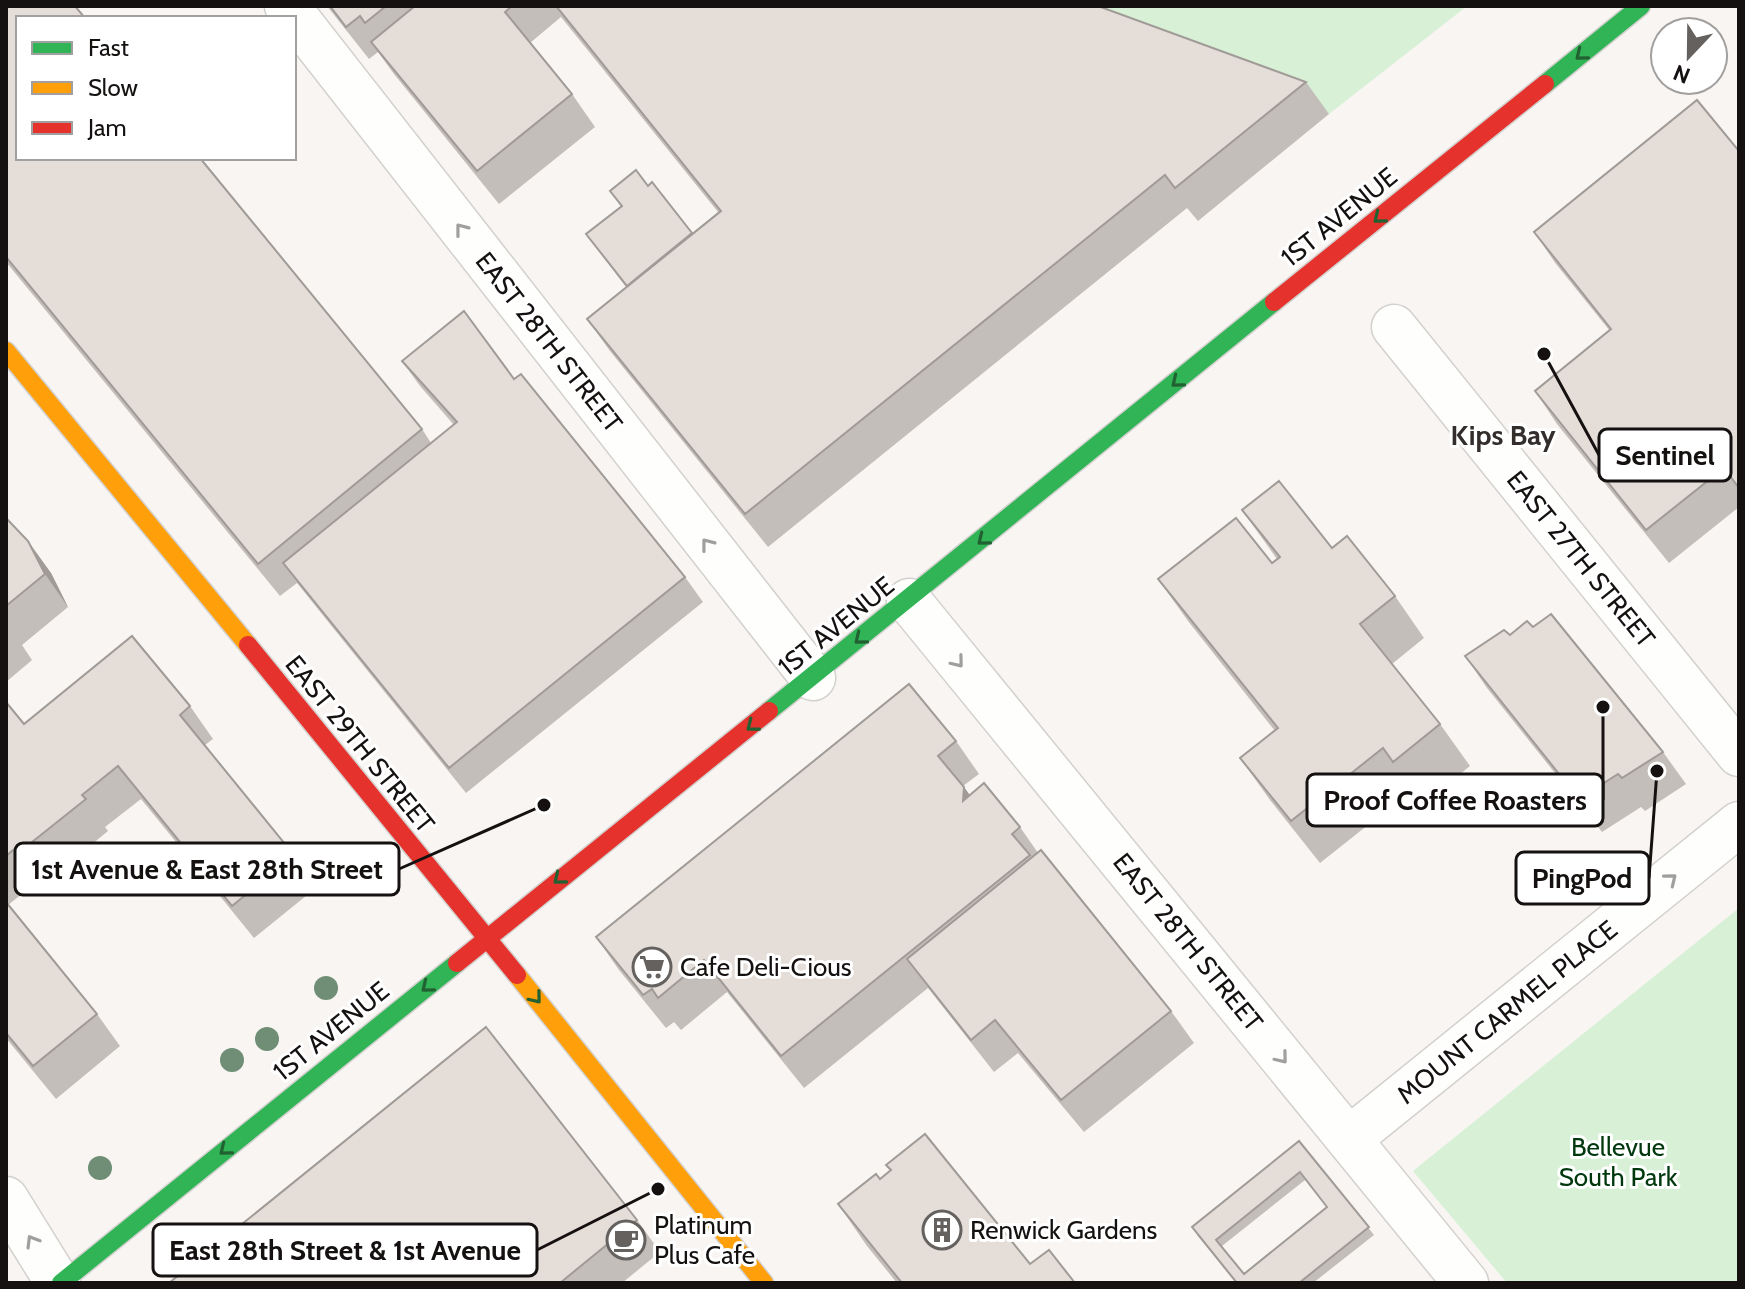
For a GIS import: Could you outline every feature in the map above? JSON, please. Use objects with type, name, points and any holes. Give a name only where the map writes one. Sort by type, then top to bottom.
[{"type":"main road","name":"1ST AVENUE","points":[[60,1283],[909,601],[1641,6]]},
{"type":"main road","name":"EAST 29TH STREET","points":[[6,351],[487,937],[764,1283]]},
{"type":"street","name":"EAST 28TH STREET","points":[[296,17],[813,678]]},
{"type":"street","name":"EAST 27TH STREET","points":[[1394,327],[1739,754]]},
{"type":"street","name":"EAST 28TH STREET","points":[[909,601],[1466,1283]]},
{"type":"street","name":"MOUNT CARMEL PLACE","points":[[1349,1139],[1739,824]]},
{"type":"street","points":[[6,1199],[60,1283]]},
{"type":"green space","points":[[1031,6],[1467,6],[1329,114]]},
{"type":"green space","name":"Bellevue South Park","points":[[1739,908],[1739,1283],[1507,1283],[1413,1171]]},
{"type":"building","points":[[6,6],[75,6],[83,16],[16,16],[16,160],[202,160],[422,429],[258,564],[6,257]]},
{"type":"building","points":[[330,6],[386,6],[365,23],[360,16],[346,27]]},
{"type":"building","points":[[415,6],[512,6],[505,12],[572,94],[477,171],[371,42]]},
{"type":"building","points":[[556,6],[1098,6],[1306,82],[1175,188],[1165,175],[745,514],[587,319],[721,211]]},
{"type":"building","points":[[1697,100],[1739,151],[1739,488],[1724,468],[1646,530],[1535,391],[1611,329],[1534,232]]},
{"type":"building","points":[[636,170],[648,186],[652,182],[692,233],[627,286],[586,234],[622,206],[610,191]]},
{"type":"building","points":[[464,311],[514,379],[521,374],[685,577],[449,768],[283,563],[457,422],[402,361]]},
{"type":"building","points":[[1279,481],[1332,548],[1347,536],[1395,596],[1360,624],[1440,724],[1393,762],[1383,748],[1291,821],[1240,758],[1278,728],[1158,579],[1236,518],[1272,563],[1280,557],[1242,510]]},
{"type":"building","points":[[6,518],[28,541],[45,574],[6,606]]},
{"type":"building","points":[[1551,614],[1663,752],[1622,778],[1618,774],[1579,799],[1465,656],[1504,630],[1510,635],[1527,621],[1533,627]]},
{"type":"building","points":[[132,636],[190,706],[180,715],[294,855],[232,906],[118,766],[82,795],[86,799],[22,850],[19,845],[6,856],[6,702],[24,724]]},
{"type":"building","points":[[909,684],[956,741],[938,756],[964,787],[963,801],[984,783],[1020,827],[1012,834],[1030,855],[781,1056],[704,960],[658,998],[652,989],[643,995],[596,937]]},
{"type":"building","points":[[1041,850],[1171,1011],[1061,1100],[995,1020],[971,1040],[907,959]]},
{"type":"building","points":[[6,902],[97,1014],[33,1066],[6,1033]]},
{"type":"building","points":[[486,1027],[637,1220],[560,1283],[169,1283]]},
{"type":"building","points":[[925,1134],[1030,1264],[1049,1250],[1075,1283],[902,1283],[838,1204],[876,1174],[880,1179],[891,1170],[886,1165]]},
{"type":"building","points":[[1299,1141],[1369,1227],[1299,1283],[1237,1283],[1192,1227]],"holes":[[[1300,1172],[1327,1207],[1244,1274],[1216,1240]]]},
{"type":"traffic: fast","points":[[1545,84],[1641,6]]},
{"type":"traffic: fast","points":[[769,711],[1274,302]]},
{"type":"traffic: fast","points":[[61,1283],[457,963]]},
{"type":"traffic: slow","points":[[6,351],[248,645]]},
{"type":"traffic: slow","points":[[517,975],[764,1283]]},
{"type":"traffic: jam","points":[[1274,302],[1545,84]]},
{"type":"traffic: jam","points":[[248,645],[517,975]]},
{"type":"traffic: jam","points":[[457,963],[769,711]]},
{"type":"place","name":"Sentinel","points":[[1544,354]]},
{"type":"place","name":"Proof Coffee Roasters","points":[[1603,707]]},
{"type":"place","name":"PingPod","points":[[1657,771]]},
{"type":"place","name":"1st Avenue & East 28th Street","points":[[544,805]]},
{"type":"place","name":"Cafe Deli-Cious","points":[[652,967]]},
{"type":"place","name":"East 28th Street & 1st Avenue","points":[[658,1189]]},
{"type":"place","name":"Renwick Gardens","points":[[942,1230]]},
{"type":"place","name":"Platinum Plus Cafe","points":[[626,1240]]},
{"type":"district","name":"Kips Bay","points":[[1503,435]]}]
